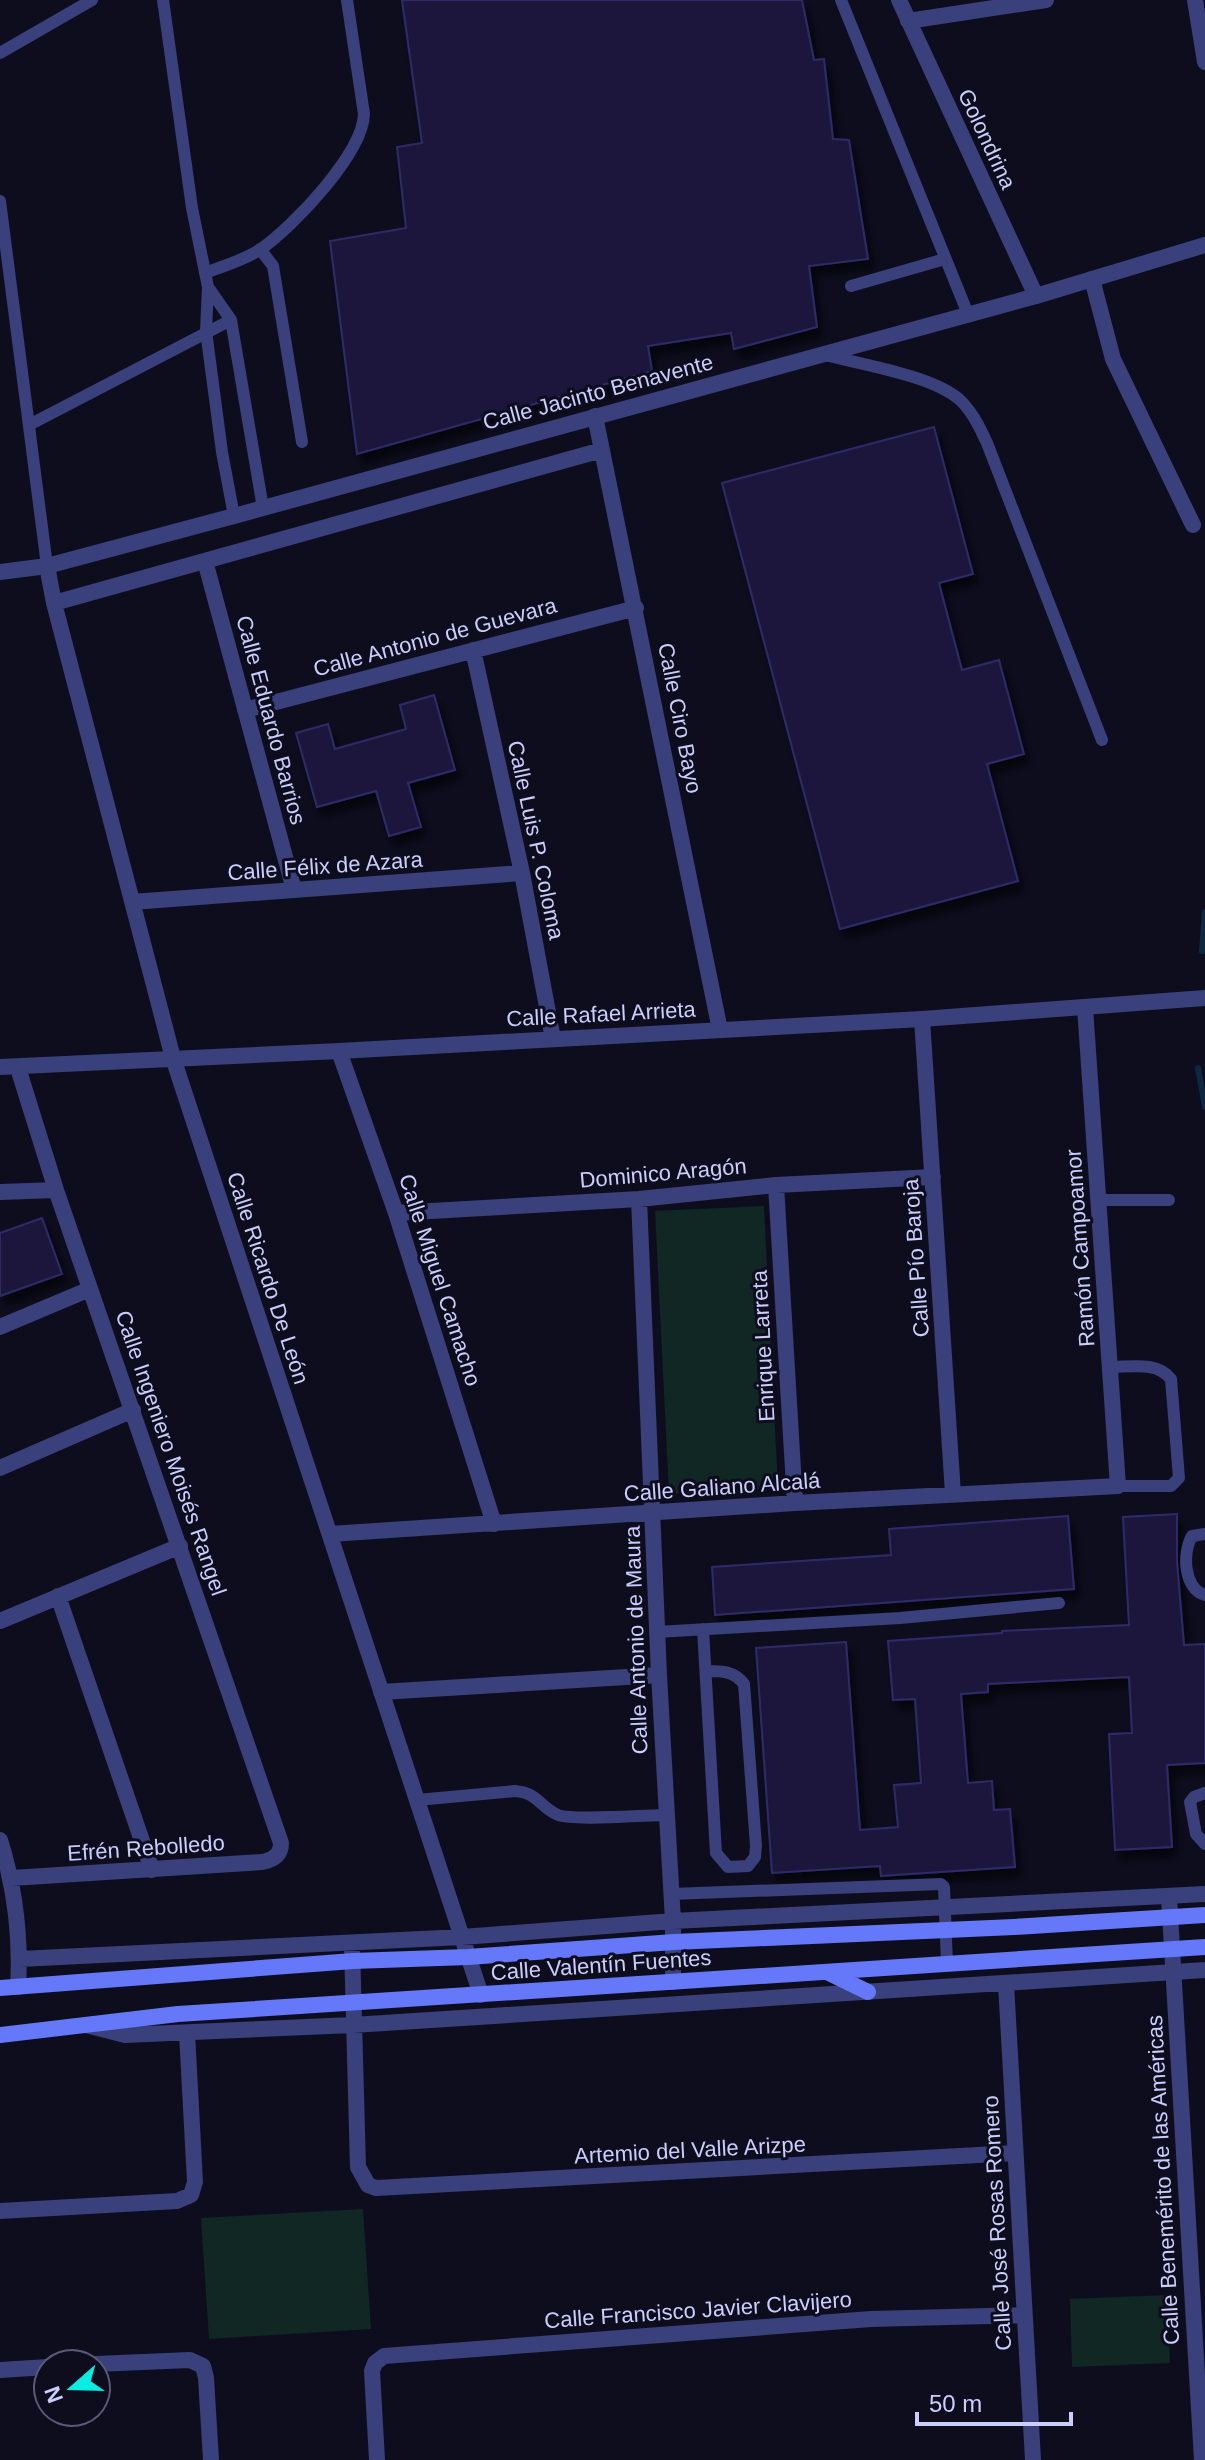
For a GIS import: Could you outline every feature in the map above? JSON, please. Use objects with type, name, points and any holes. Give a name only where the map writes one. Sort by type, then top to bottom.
[{"type":"main road","name":"Calle Valentín Fuentes","points":[[0,1988],[353,1961],[1205,1915]]},
{"type":"main road","name":"Calle Valentín Fuentes","points":[[0,2035],[178,2014],[1205,1947]]},
{"type":"main road","points":[[825,1972],[868,1992]]},
{"type":"street","name":"Golondrina","points":[[899,0],[1036,296]]},
{"type":"street","points":[[908,21],[1046,0]]},
{"type":"street","points":[[1195,0],[1205,62]]},
{"type":"street","name":"Calle Jacinto Benavente","points":[[0,572],[47,566],[234,516],[1036,296],[1205,245]]},
{"type":"street","points":[[1092,279],[1113,359],[1193,525]]},
{"type":"street","name":"Calle Ciro Bayo","points":[[595,416],[720,1030]]},
{"type":"street","points":[[54,603],[602,450]]},
{"type":"street","name":"Calle Eduardo Barrios","points":[[205,561],[294,890]]},
{"type":"street","name":"Calle Ricardo De León","points":[[47,566],[173,1058],[481,1995]]},
{"type":"street","name":"Calle Antonio de Guevara","points":[[245,710],[636,608]]},
{"type":"street","name":"Calle Luis P. Coloma","points":[[473,650],[522,873],[553,1039]]},
{"type":"street","name":"Calle Félix de Azara","points":[[132,902],[522,873]]},
{"type":"street","name":"Calle Rafael Arrieta","points":[[0,1067],[922,1019],[1205,998]]},
{"type":"street","name":"Ramón Campoamor","points":[[1085,1007],[1118,1486]]},
{"type":"street","name":"Calle Pío Baroja","points":[[922,1019],[953,1494]]},
{"type":"street","name":"Calle Miguel Camacho","points":[[339,1051],[396,1213],[494,1524]]},
{"type":"street","name":"Calle Ingeniero Moisés Rangel","points":[[18,1068],[56,1190],[280,1839],[279,1853]]},
{"type":"street","name":"Dominico Aragón","points":[[396,1213],[639,1199],[776,1185],[933,1177]]},
{"type":"street","name":"Enrique Larreta","points":[[776,1185],[795,1503]]},
{"type":"street","points":[[0,1192],[56,1190]]},
{"type":"street","name":"Calle Antonio de Maura","points":[[639,1199],[659,1675],[674,1942],[673,1982]]},
{"type":"street","points":[[0,1327],[90,1289]]},
{"type":"street","points":[[0,1468],[133,1410]]},
{"type":"street","name":"Calle Galiano Alcalá","points":[[330,1534],[795,1503],[1118,1486]]},
{"type":"street","points":[[0,1621],[180,1546]]},
{"type":"street","points":[[58,1596],[152,1870]]},
{"type":"street","points":[[381,1692],[659,1675]]},
{"type":"street","points":[[0,1840],[12,1878],[20,1959],[18,1987]]},
{"type":"street","name":"Efrén Rebolledo","points":[[12,1878],[262,1862],[279,1853]]},
{"type":"street","points":[[20,1959],[1205,1894]]},
{"type":"street","name":"Calle Benemérito de las Américas","points":[[1169,1897],[1202,2460]]},
{"type":"street","points":[[352,1941],[353,2025]]},
{"type":"street","points":[[85,2025],[125,2035],[353,2025],[1205,1970]]},
{"type":"street","name":"Calle José Rosas Romero","points":[[1006,1984],[1033,2460]]},
{"type":"street","name":"Artemio del Valle Arizpe","points":[[353,2025],[358,2167],[368,2185],[385,2189],[1015,2153]]},
{"type":"street","points":[[0,2211],[177,2201],[191,2195],[195,2182],[187,2033]]},
{"type":"street","name":"Calle Francisco Javier Clavijero","points":[[377,2460],[372,2371],[377,2361],[388,2355],[871,2319],[1024,2315]]},
{"type":"street","points":[[112,2363],[190,2360],[203,2366],[211,2460]]},
{"type":"street","points":[[0,2370],[32,2368]]},
{"type":"lane","points":[[0,53],[92,0]]},
{"type":"lane","points":[[163,0],[192,208],[208,287],[206,331],[234,516]]},
{"type":"lane","points":[[205,273],[260,249],[305,208],[345,160],[363,128],[364,114],[347,0]]},
{"type":"lane","points":[[841,0],[968,314]]},
{"type":"lane","points":[[0,201],[47,566]]},
{"type":"lane","points":[[260,249],[273,266],[302,442]]},
{"type":"lane","points":[[851,286],[945,259]]},
{"type":"lane","points":[[208,287],[231,320],[263,508]]},
{"type":"lane","points":[[29,425],[231,320]]},
{"type":"lane","points":[[821,354],[939,386],[959,399],[973,414],[1102,740]]},
{"type":"lane","points":[[1098,1200],[1169,1200]]},
{"type":"lane","points":[[1110,1367],[1156,1367],[1171,1379],[1179,1478],[1171,1486],[1118,1486]]},
{"type":"lane","points":[[1205,1534],[1192,1536],[1188,1548],[1188,1581],[1197,1592],[1205,1595]]},
{"type":"lane","points":[[657,1632],[900,1618],[1059,1603]]},
{"type":"lane","points":[[703,1629],[716,1853],[728,1867],[748,1866],[755,1857],[756,1846],[744,1684],[737,1676],[706,1671]]},
{"type":"lane","points":[[417,1800],[515,1791],[530,1793],[551,1811],[567,1817],[666,1815]]},
{"type":"lane","points":[[1205,1793],[1190,1802],[1196,1834],[1205,1844]]},
{"type":"lane","points":[[671,1894],[935,1883],[944,1887],[947,1964]]},
{"type":"green space","points":[[764,1206],[778,1488],[669,1494],[655,1211]]},
{"type":"green space","points":[[363,2209],[371,2329],[209,2339],[201,2218]]},
{"type":"green space","points":[[1167,2295],[1170,2363],[1072,2367],[1070,2299]]},
{"type":"building","points":[[402,0],[802,0],[814,60],[824,59],[833,139],[849,140],[868,259],[809,266],[817,327],[734,349],[731,333],[648,346],[652,371],[357,454],[330,241],[406,228],[397,147],[422,143]]},
{"type":"building","points":[[934,427],[973,574],[939,583],[962,670],[999,660],[1024,754],[987,764],[1018,881],[840,929],[722,483]]},
{"type":"building","points":[[434,695],[455,770],[408,783],[421,827],[389,836],[376,791],[317,807],[296,733],[328,724],[335,749],[406,729],[400,705]]},
{"type":"building","points":[[42,1218],[62,1274],[0,1296],[0,1233]]},
{"type":"building","points":[[1177,1514],[1177,1562],[1184,1645],[1205,1644],[1205,1763],[1167,1765],[1172,1847],[1115,1850],[1109,1734],[1132,1733],[1129,1677],[988,1684],[988,1692],[961,1694],[968,1783],[992,1781],[994,1810],[1010,1809],[1015,1867],[881,1876],[880,1866],[772,1873],[756,1648],[846,1642],[860,1830],[898,1827],[894,1785],[921,1783],[915,1699],[893,1700],[888,1641],[1002,1631],[1129,1625],[1123,1517]]},
{"type":"building","points":[[1068,1516],[1074,1589],[715,1615],[712,1567],[891,1555],[889,1529]]},
{"type":"waterway","points":[[1202,951],[1205,912]]},
{"type":"waterway","points":[[1198,1068],[1205,1107]]}]
